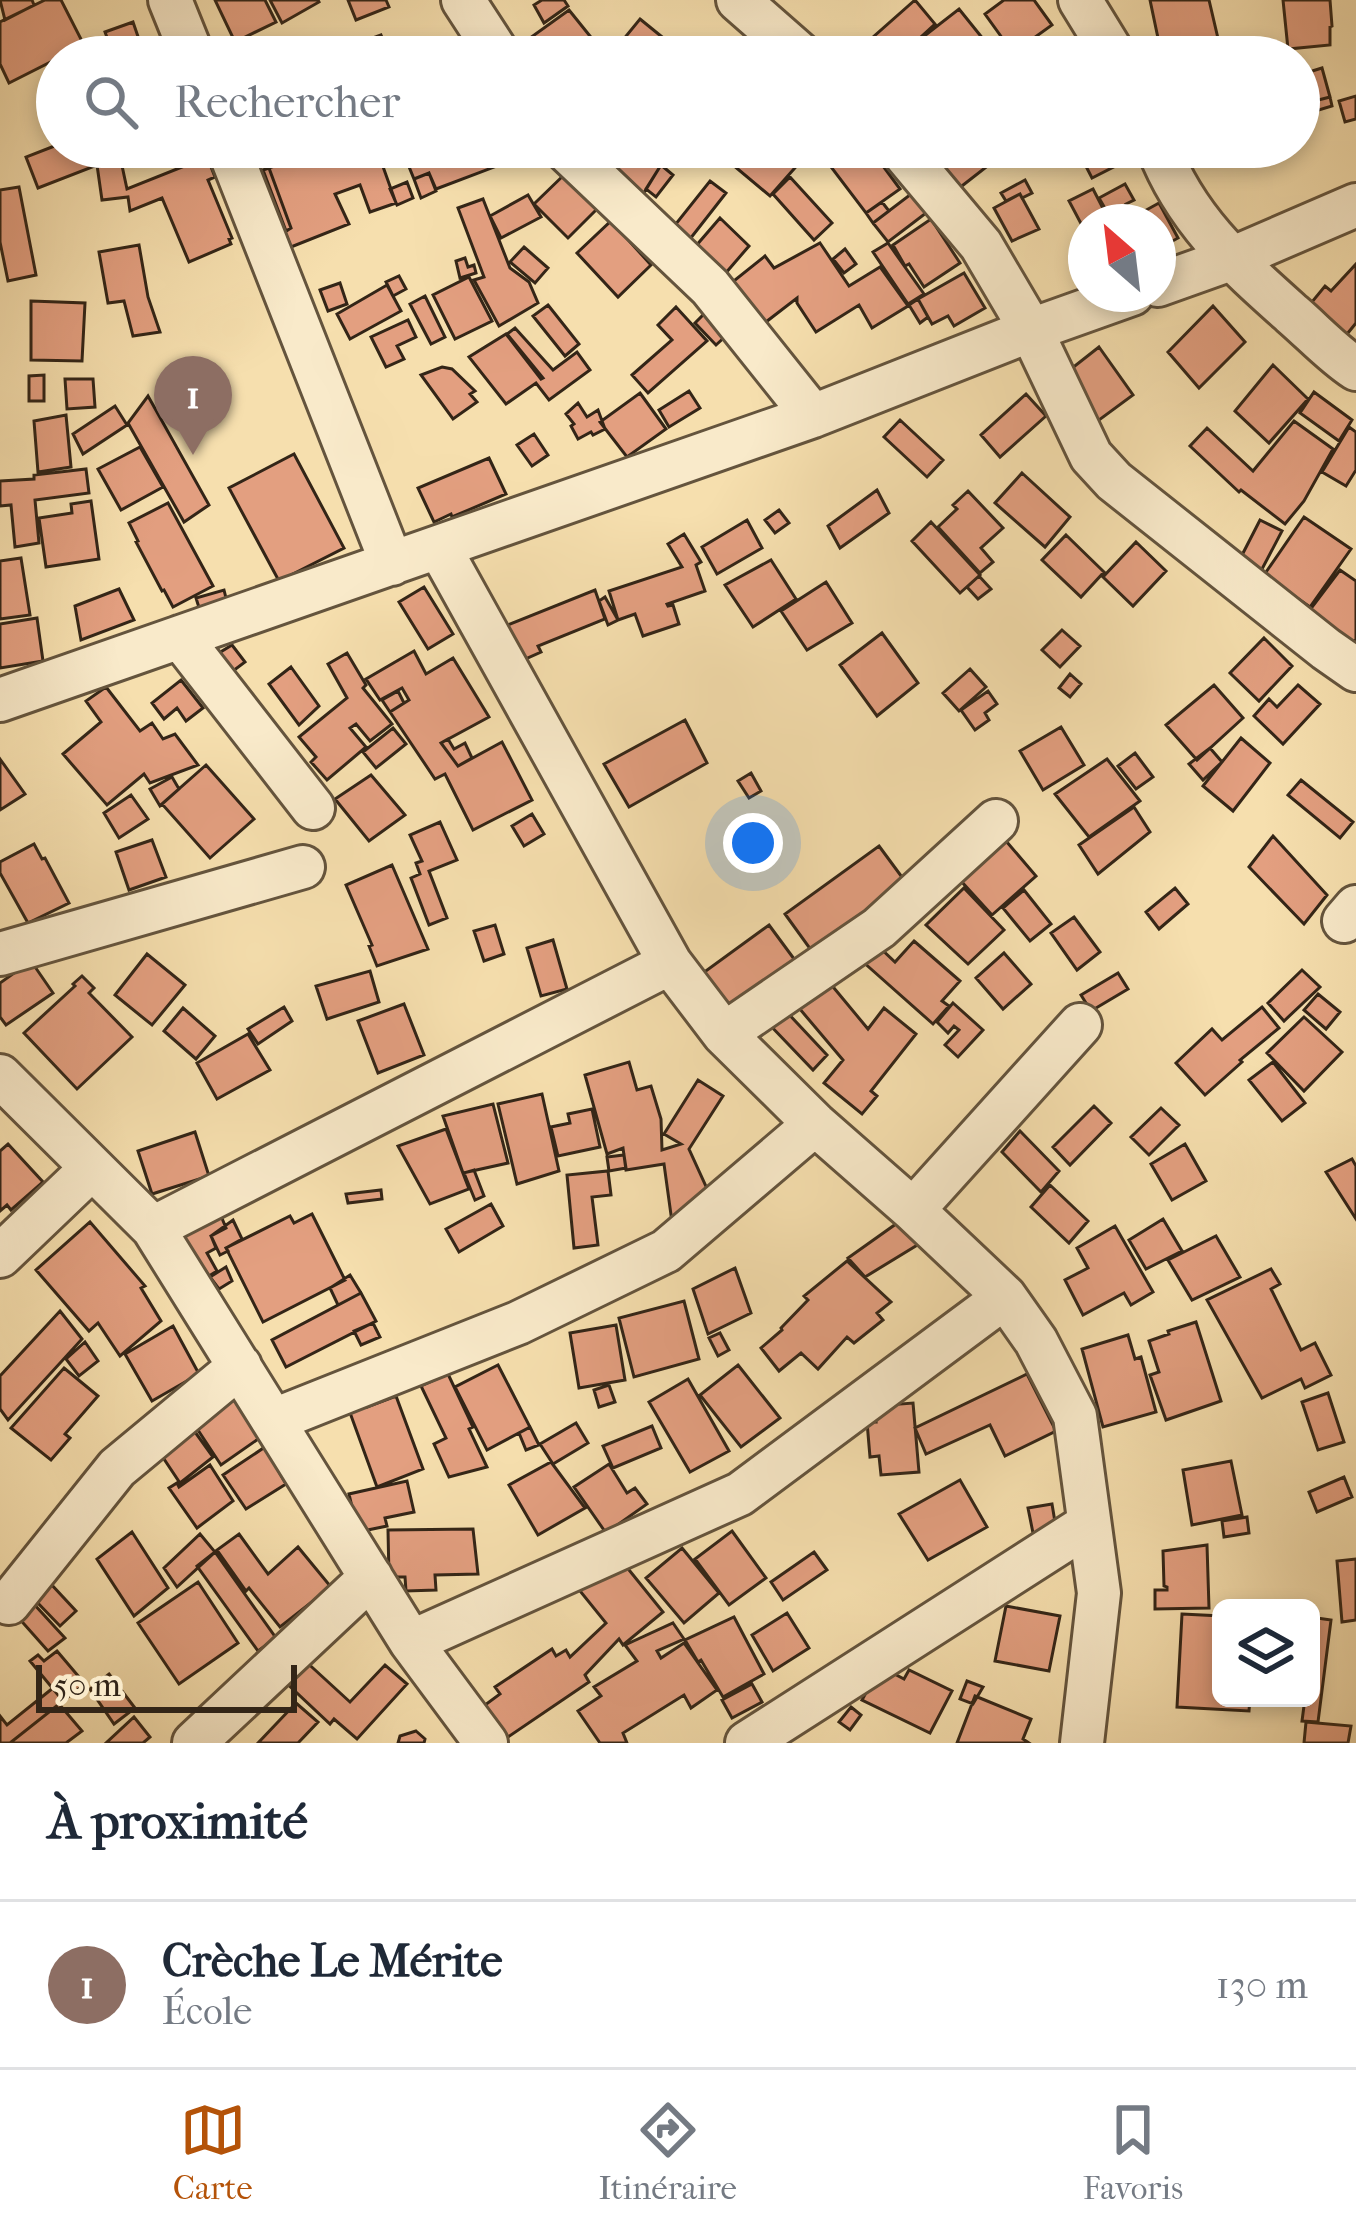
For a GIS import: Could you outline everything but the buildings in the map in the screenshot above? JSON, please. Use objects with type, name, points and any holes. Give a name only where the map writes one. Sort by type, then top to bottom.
[{"type":"street","points":[[170,0],[185,36]]},
{"type":"street","points":[[463,0],[486,36]]},
{"type":"street","points":[[738,0],[779,36]]},
{"type":"street","points":[[1080,0],[1102,36]]},
{"type":"street","points":[[236,168],[392,564]]},
{"type":"street","points":[[584,168],[710,287],[813,416]]},
{"type":"street","points":[[917,168],[981,245],[1102,469],[1356,670]]},
{"type":"street","points":[[1166,168],[1195,217],[1231,259],[1356,369]]},
{"type":"street","points":[[1176,279],[1356,205]]},
{"type":"street","points":[[0,700],[813,416],[1082,312]]},
{"type":"street","points":[[439,547],[670,963],[724,1034],[1005,1297],[1036,1340],[1075,1416],[1099,1593],[1082,1743]]},
{"type":"street","points":[[180,637],[313,808]]},
{"type":"street","points":[[724,1034],[879,928],[996,821]]},
{"type":"street","points":[[0,954],[303,867]]},
{"type":"street","points":[[154,1228],[670,963]]},
{"type":"street","points":[[913,1210],[1080,1025]]},
{"type":"street","points":[[0,1076],[154,1228],[411,1642],[486,1743]]},
{"type":"street","points":[[274,1420],[518,1323],[666,1251],[815,1124]]},
{"type":"street","points":[[0,1256],[92,1168]]},
{"type":"street","points":[[411,1642],[740,1493],[1005,1297]]},
{"type":"street","points":[[9,1603],[117,1468],[240,1366]]},
{"type":"street","points":[[746,1743],[1089,1524]]},
{"type":"street","points":[[194,1743],[371,1577]]},
{"type":"place","name":"Crèche Le Mérite","points":[[193,455]]}]
